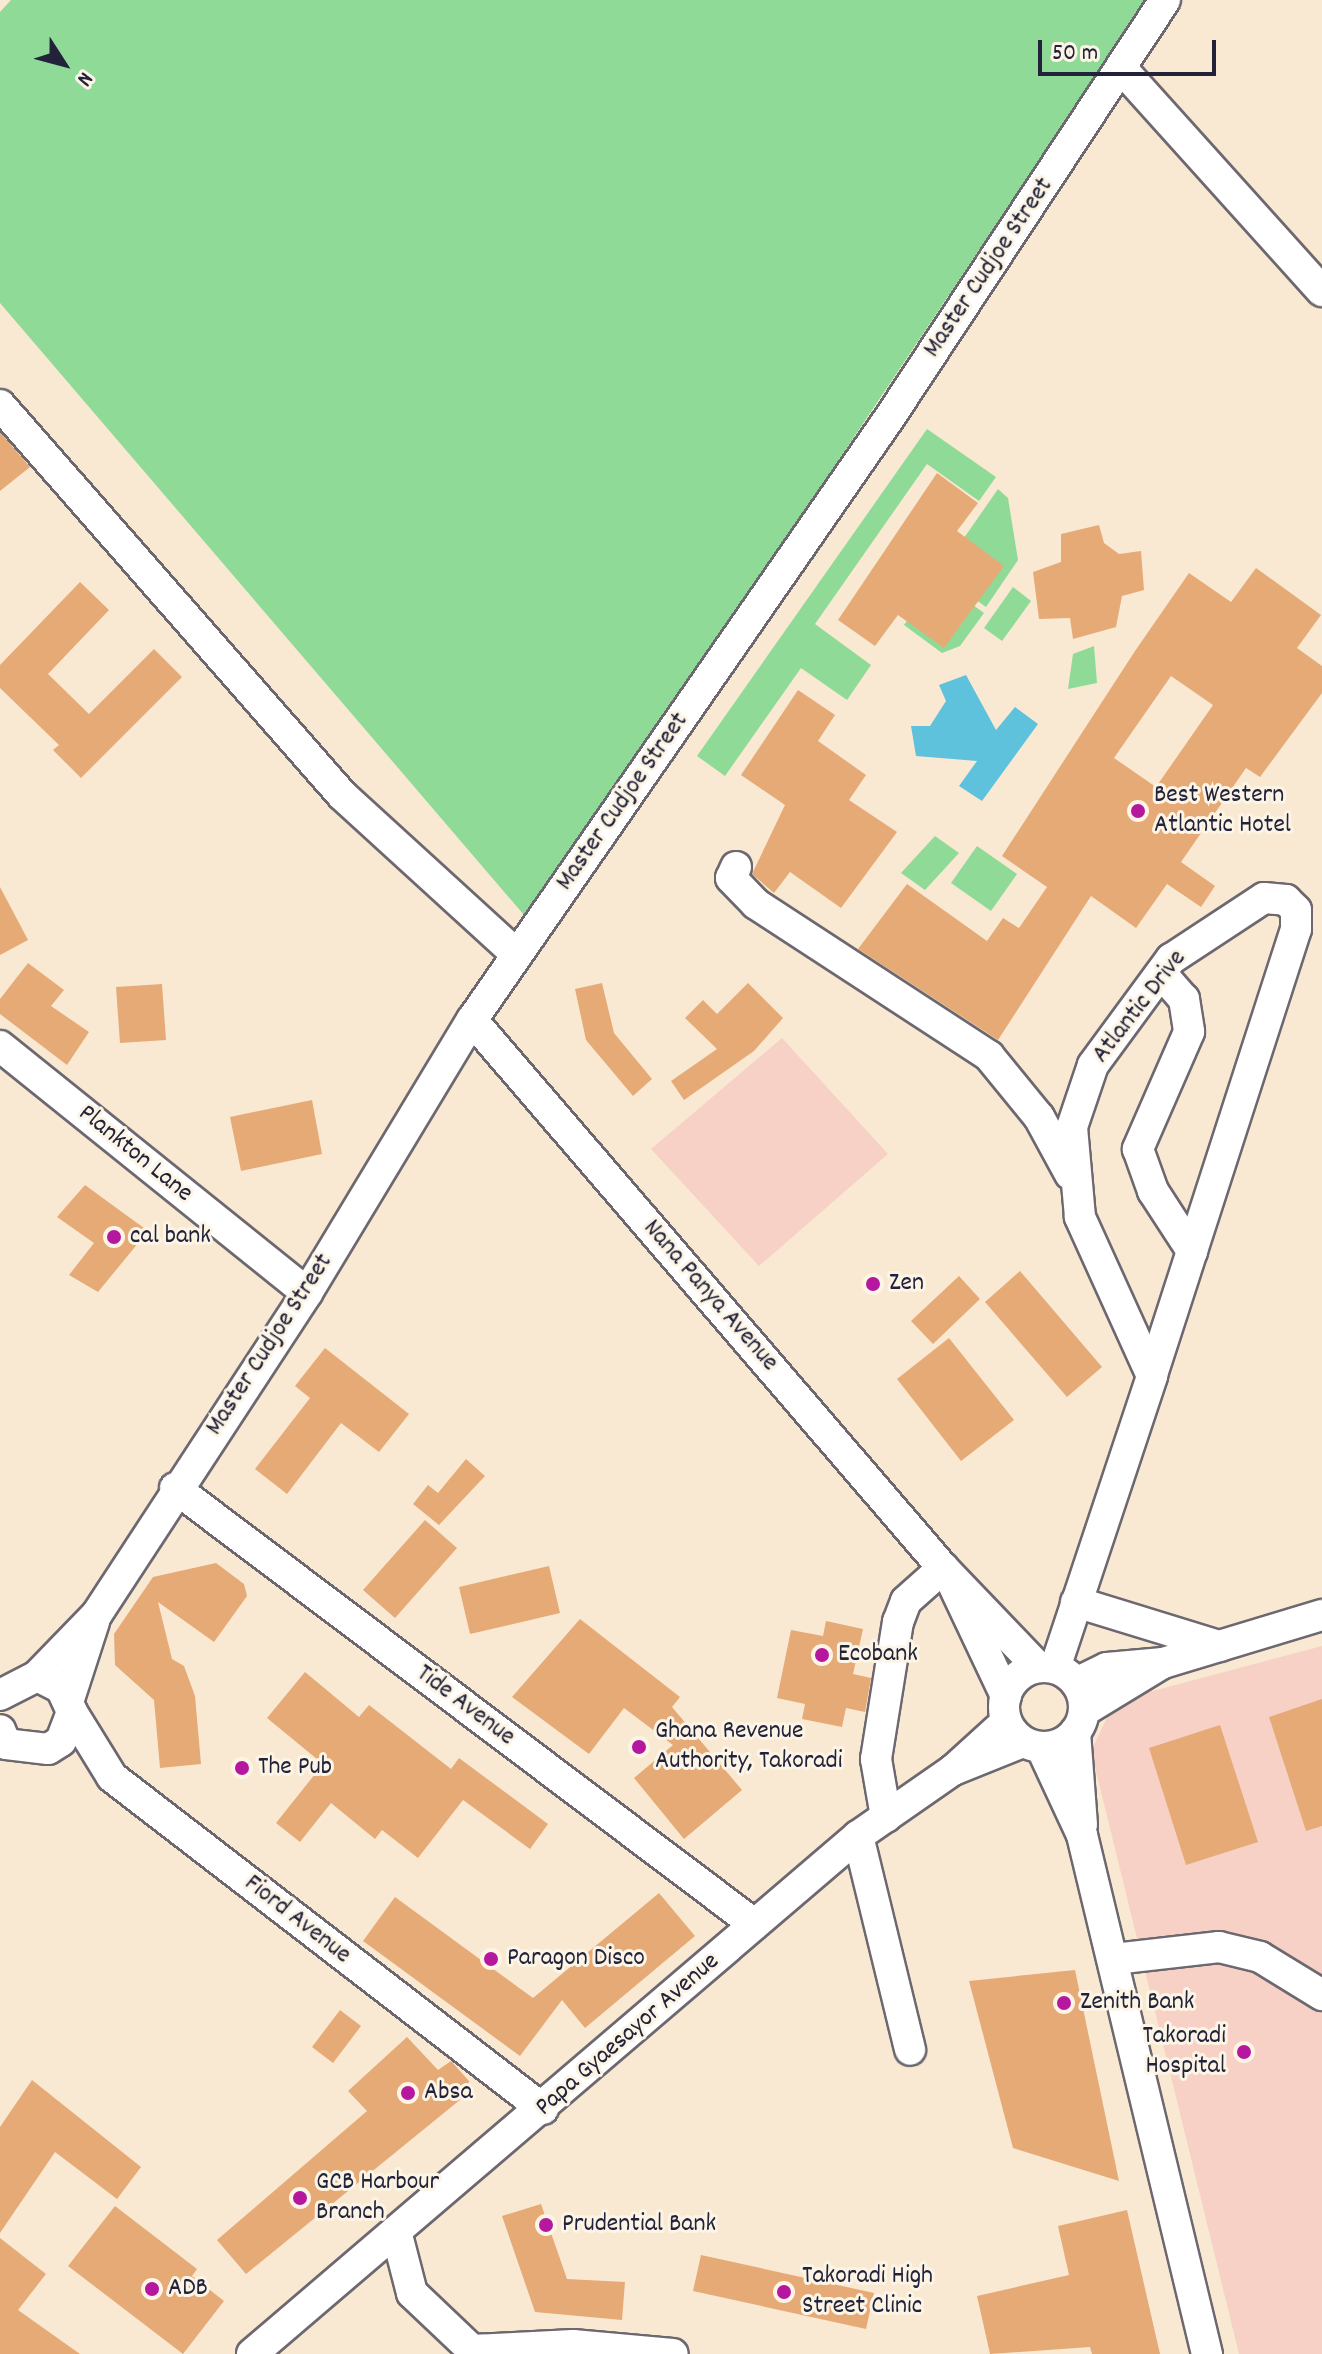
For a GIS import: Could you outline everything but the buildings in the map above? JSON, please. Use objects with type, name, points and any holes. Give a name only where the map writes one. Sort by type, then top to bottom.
[{"type":"street","name":"Master Cudjoe Street","points":[[0,1695],[37,1676],[97,1614],[175,1488],[307,1293],[472,1020],[1122,69],[1165,0]]},
{"type":"street","points":[[1122,69],[1322,291]]},
{"type":"street","points":[[0,405],[342,795],[517,955]]},
{"type":"street","points":[[736,867],[731,878],[756,904],[989,1056],[1039,1117],[1071,1175]]},
{"type":"street","name":"Atlantic Drive","points":[[1066,1692],[1076,1602],[1152,1376],[1296,929],[1296,910],[1286,900],[1264,898],[1194,940],[1161,973],[1093,1065],[1072,1127],[1071,1175],[1080,1217],[1152,1376]]},
{"type":"street","points":[[1161,973],[1184,999],[1189,1032],[1138,1149],[1153,1191],[1192,1251]]},
{"type":"street","name":"Nana Panya Avenue","points":[[472,1020],[945,1570],[1066,1692]]},
{"type":"street","name":"Plankton Lane","points":[[0,1046],[307,1293]]},
{"type":"street","name":"Tide Avenue","points":[[175,1488],[754,1924]]},
{"type":"street","points":[[886,1817],[876,1759],[898,1622],[906,1601],[945,1570]]},
{"type":"street","name":"Nana Panya Avenue","points":[[945,1570],[1019,1727],[1082,1835]]},
{"type":"street","points":[[1076,1602],[1221,1646]]},
{"type":"street","name":"Master Cudjoe Street","points":[[48,1749],[61,1741],[97,1614]]},
{"type":"street","points":[[1019,1727],[1066,1692],[1322,1615]]},
{"type":"street","points":[[37,1676],[70,1706]]},
{"type":"street","name":"Papa Gyaesayor Avenue","points":[[252,2354],[543,2109],[858,1836],[1019,1727],[1018,1677],[1066,1692]]},
{"type":"street","points":[[1066,1692],[1082,1835],[1207,2354]]},
{"type":"street","name":"Fiord Avenue","points":[[70,1706],[112,1777],[543,2109]]},
{"type":"street","points":[[2,1743],[48,1749],[112,1777]]},
{"type":"street","points":[[858,1836],[910,2050]]},
{"type":"street","points":[[1114,1959],[1219,1947],[1260,1957],[1322,1995]]},
{"type":"street","points":[[396,2231],[412,2293],[472,2350],[573,2345],[673,2354]]},
{"type":"shaded area","points":[[782,1038],[888,1154],[759,1266],[651,1149]]},
{"type":"shaded area","name":"Takoradi Hospital","points":[[1322,1646],[1322,2354],[1239,2354],[1091,1751],[1115,1701]]},
{"type":"green space","points":[[11,0],[1146,0],[530,922],[0,303],[0,12]]},
{"type":"green space","points":[[927,429],[996,477],[979,501],[927,464],[815,624],[871,665],[847,700],[801,668],[725,776],[697,756]]},
{"type":"green space","points":[[998,489],[1008,498],[1018,560],[986,607],[939,574]]},
{"type":"green space","points":[[937,579],[984,613],[960,646],[942,653],[904,625]]},
{"type":"green space","points":[[1013,587],[1031,601],[1002,641],[984,628]]},
{"type":"green space","points":[[1094,646],[1097,683],[1068,689],[1073,654]]},
{"type":"green space","points":[[935,836],[959,853],[925,890],[901,873]]},
{"type":"green space","points":[[977,846],[1017,874],[991,911],[951,883]]},
{"type":"water","points":[[966,675],[996,730],[1015,707],[1038,724],[982,801],[959,786],[977,761],[916,756],[911,726],[930,726],[946,701],[939,685]]},
{"type":"place","name":"Best Western Atlantic Hotel","points":[[1138,811]]},
{"type":"place","name":"cal bank","points":[[114,1237]]},
{"type":"place","name":"Zen","points":[[873,1284]]},
{"type":"place","name":"Ecobank","points":[[822,1655]]},
{"type":"place","name":"Ghana Revenue Authority, Takoradi","points":[[639,1747]]},
{"type":"place","name":"The Pub","points":[[242,1768]]},
{"type":"place","name":"Paragon Disco","points":[[491,1959]]},
{"type":"place","name":"Zenith Bank","points":[[1064,2003]]},
{"type":"place","name":"Takoradi Hospital","points":[[1244,2052]]},
{"type":"place","name":"Absa","points":[[408,2093]]},
{"type":"place","name":"GCB Harbour Branch","points":[[300,2198]]},
{"type":"place","name":"Prudential Bank","points":[[546,2225]]},
{"type":"place","name":"ADB","points":[[152,2289]]},
{"type":"place","name":"Takoradi High Street Clinic","points":[[784,2292]]}]
